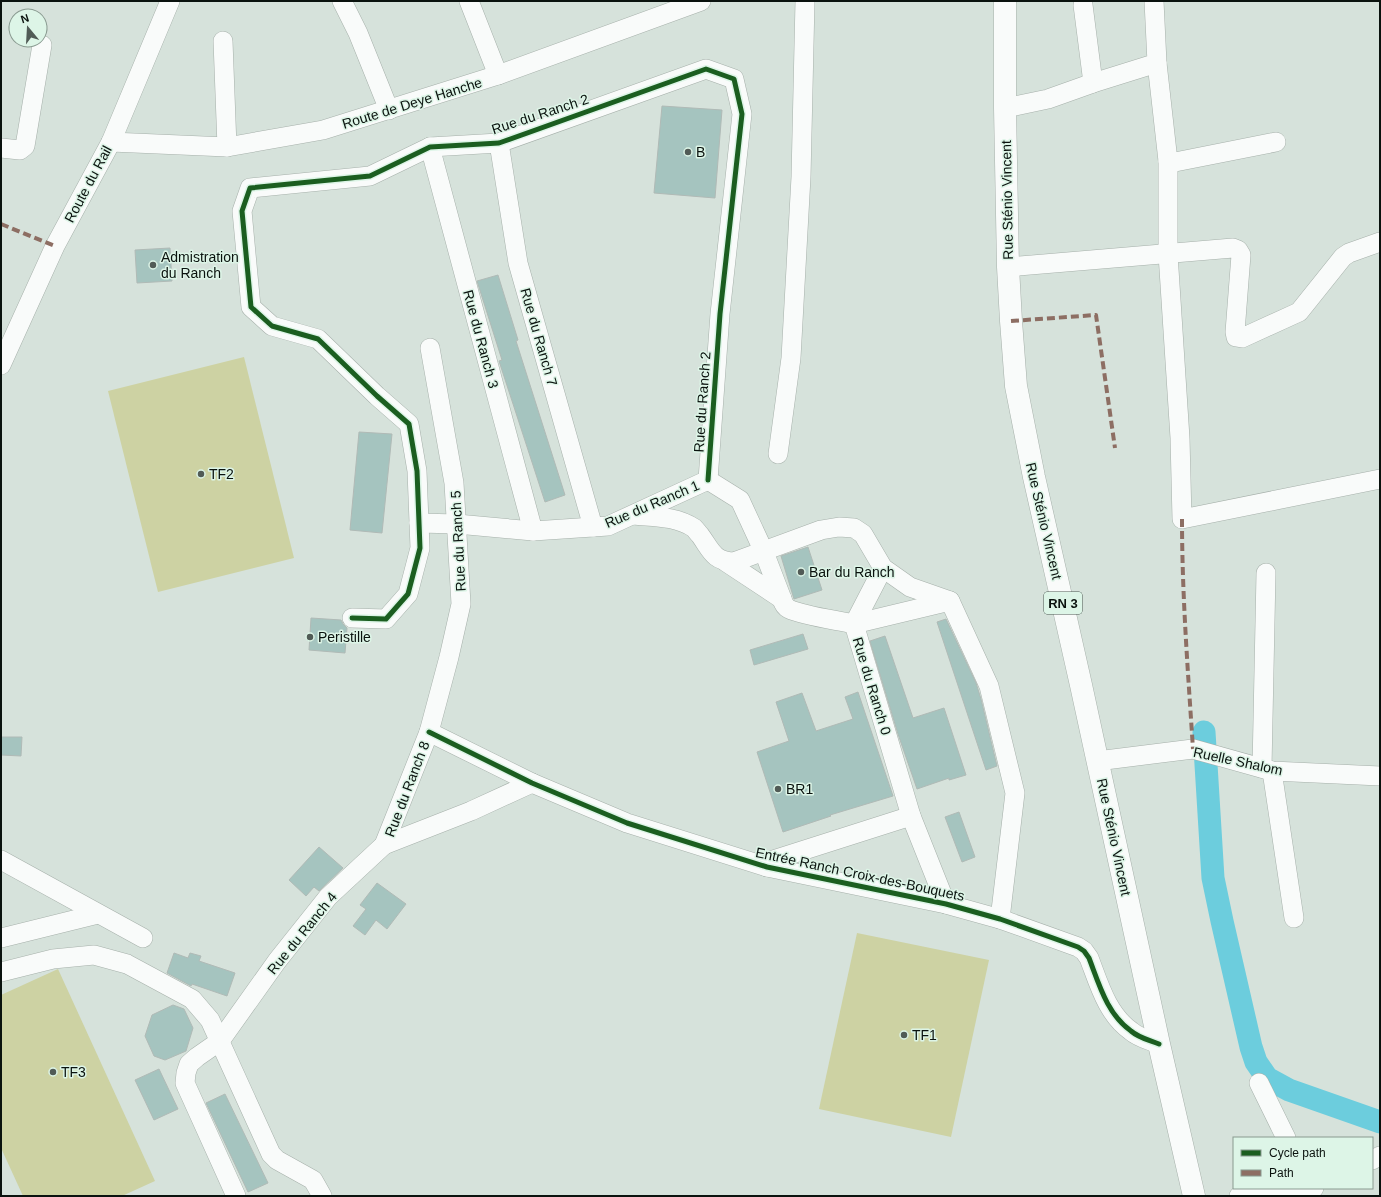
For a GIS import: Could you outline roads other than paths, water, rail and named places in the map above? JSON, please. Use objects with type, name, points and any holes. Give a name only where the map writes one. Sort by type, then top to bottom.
[{"type":"main road","name":"Rue Sténio Vincent","points":[[1005,1],[1005,108],[1008,267],[1016,386],[1034,477],[1080,678],[1159,1044],[1194,1196]]},
{"type":"street","name":"Route du Rail","points":[[1,366],[55,246],[111,142],[170,1]]},
{"type":"street","points":[[342,1],[358,33],[389,110]]},
{"type":"street","points":[[469,1],[498,76]]},
{"type":"street","name":"Route de Deye Hanche","points":[[111,142],[227,147],[323,130],[498,76],[680,5],[701,1]]},
{"type":"street","points":[[778,454],[791,350],[801,177],[806,1]]},
{"type":"street","points":[[1154,1],[1157,63],[1168,161],[1168,254],[1180,438],[1182,519],[1380,479]]},
{"type":"street","points":[[1083,5],[1093,83]]},
{"type":"street","points":[[223,41],[227,147]]},
{"type":"street","points":[[1,148],[20,150],[25,146],[41,48]]},
{"type":"street","points":[[1005,108],[1048,99],[1157,63]]},
{"type":"street","name":"Rue du Ranch 2","points":[[419,523],[417,471],[409,424],[377,396],[318,339],[272,326],[251,307],[242,211],[250,188],[370,176],[430,146],[499,144],[706,70],[734,79],[742,114],[720,314],[708,480]]},
{"type":"street","points":[[1168,161],[1176,162],[1276,142]]},
{"type":"street","name":"Rue du Ranch 7","points":[[499,144],[518,263],[593,527]]},
{"type":"street","name":"Rue du Ranch 3","points":[[430,146],[534,531]]},
{"type":"street","points":[[1008,267],[1234,248],[1238,250],[1241,260],[1235,332],[1236,337],[1242,338],[1299,312],[1343,257],[1349,253],[1380,242]]},
{"type":"street","name":"Rue du Ranch 5","points":[[429,732],[462,604],[454,483],[430,348]]},
{"type":"street","name":"Rue du Ranch 1","points":[[419,523],[457,524],[534,531],[608,526],[708,480],[740,500],[764,552],[785,606],[788,609],[854,624]]},
{"type":"street","points":[[633,514],[671,518],[695,529],[709,550],[718,559],[726,562],[782,599]]},
{"type":"street","points":[[352,618],[386,619],[408,594],[420,548],[419,523]]},
{"type":"street","points":[[726,562],[734,562],[764,552],[821,530],[839,527],[854,528],[863,534],[882,568],[910,587],[950,601],[989,686],[1015,793],[1000,919]]},
{"type":"street","points":[[854,624],[882,568]]},
{"type":"street","points":[[1266,573],[1267,770],[1294,918]]},
{"type":"street","name":"Rue du Ranch 0","points":[[946,904],[911,816],[854,624],[950,601]]},
{"type":"street","name":"Entrée Ranch Croix-des-Bouquets","points":[[429,732],[532,783],[627,823],[766,867],[946,904],[1000,919],[1084,951],[1089,958],[1107,1004],[1119,1021],[1131,1032],[1159,1044]]},
{"type":"street","name":"Rue du Ranch 8","points":[[384,845],[429,732]]},
{"type":"street","name":"Ruelle Shalom","points":[[1097,760],[1193,749],[1267,770],[1380,776]]},
{"type":"street","name":"Rue du Ranch 4","points":[[236,1196],[185,1083],[189,1064],[220,1041],[277,962],[328,898],[384,845],[471,811],[532,783]]},
{"type":"street","points":[[766,867],[773,860],[911,816]]},
{"type":"street","points":[[1,860],[143,938]]},
{"type":"street","points":[[1,938],[98,914]]},
{"type":"street","points":[[1,972],[53,959],[94,955],[127,964],[192,999],[210,1020],[271,1154],[277,1160],[313,1180],[322,1196]]},
{"type":"street","points":[[1259,1083],[1286,1137]]},
{"type":"street","points":[[1239,1196],[1313,1190]]},
{"type":"waterway","points":[[1204,732],[1213,878],[1251,1047],[1256,1062],[1267,1078],[1289,1090],[1380,1122]]},
{"type":"place","name":"B","points":[[688,152]]},
{"type":"place","name":"Admistration du Ranch","points":[[153,265]]},
{"type":"place","name":"TF2","points":[[201,474]]},
{"type":"place","name":"Bar du Ranch","points":[[801,572]]},
{"type":"place","name":"Peristille","points":[[310,637]]},
{"type":"place","name":"BR1","points":[[778,789]]},
{"type":"place","name":"TF1","points":[[904,1035]]},
{"type":"place","name":"TF3","points":[[53,1072]]}]
